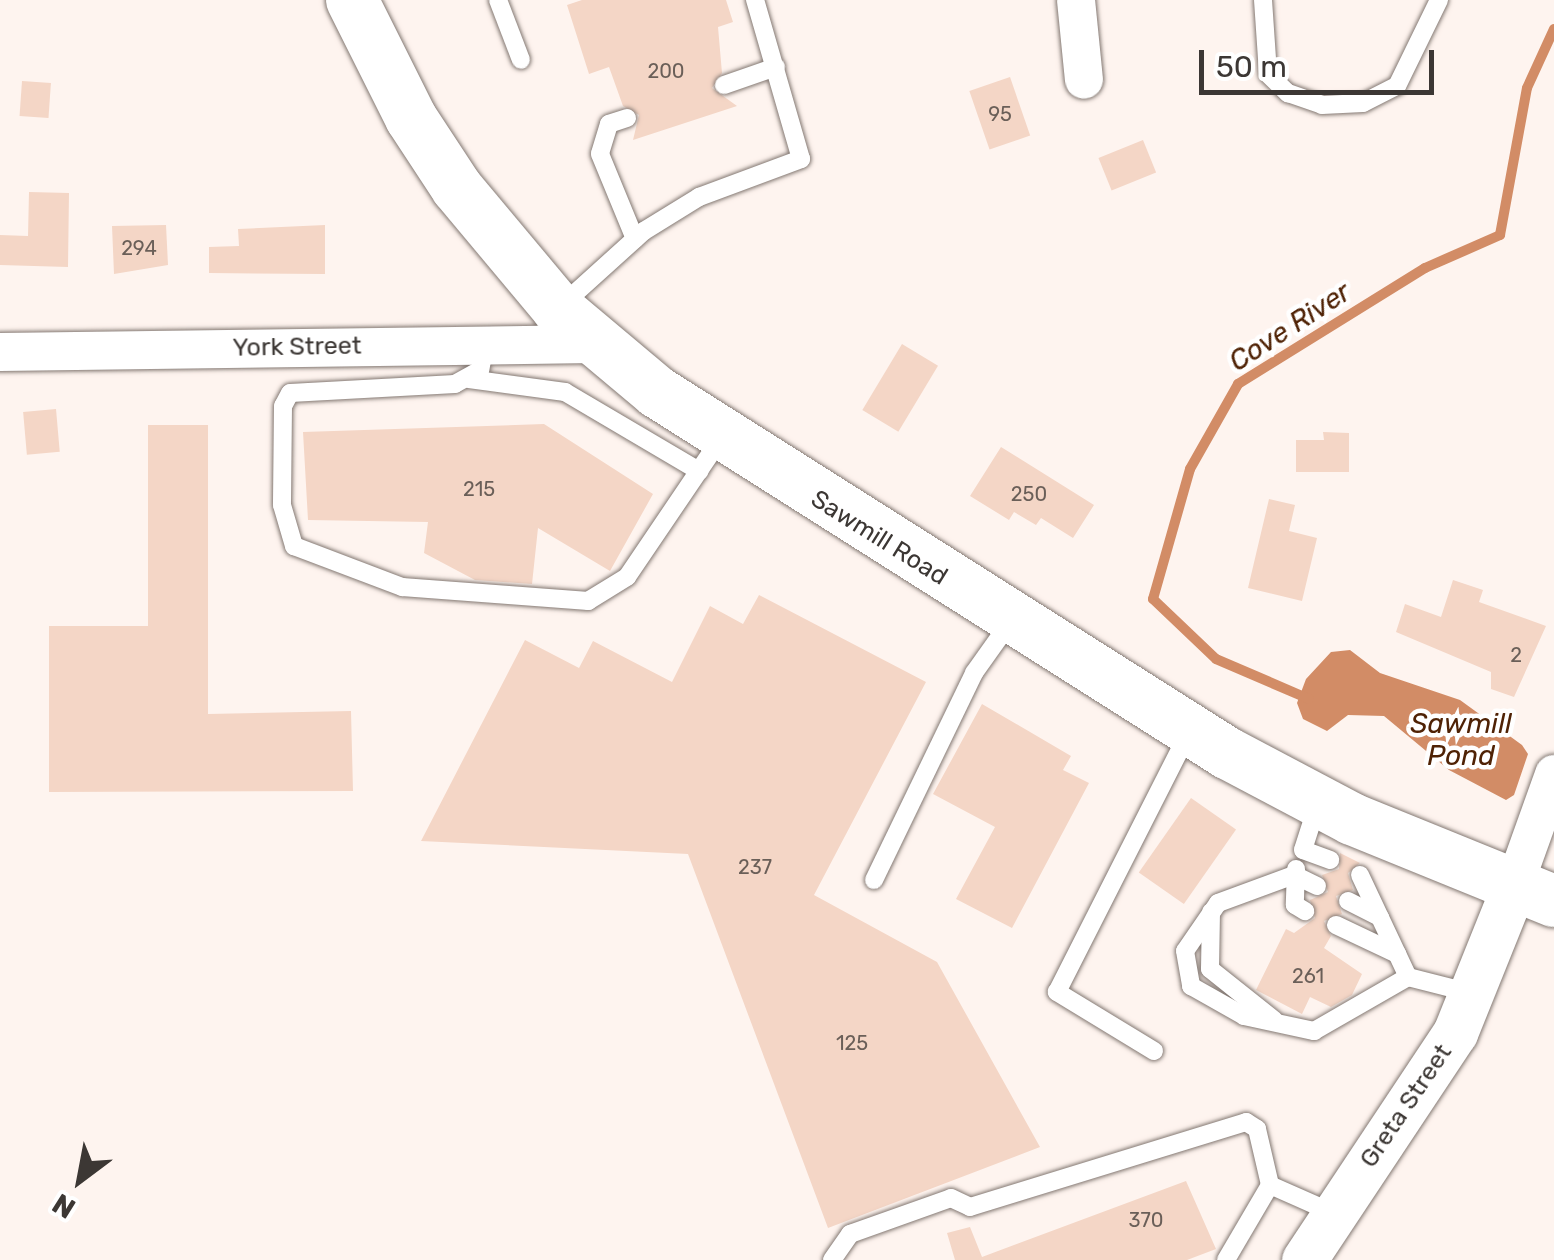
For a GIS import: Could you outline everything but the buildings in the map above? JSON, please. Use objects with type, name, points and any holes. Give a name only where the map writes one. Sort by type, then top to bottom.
[{"type":"main road","name":"Sawmill Road","points":[[352,0],[448,174],[576,326],[710,454],[1011,621],[1190,731],[1310,827],[1534,894]]},
{"type":"street","points":[[1076,0],[1084,80]]},
{"type":"street","name":"York Street","points":[[0,352],[485,344],[576,326]]},
{"type":"street","points":[[1534,894],[1554,774]]},
{"type":"street","name":"Greta Street","points":[[1304,1260],[1331,1212],[1421,1092],[1472,993],[1534,894]]},
{"type":"lane","points":[[498,0],[521,60]]},
{"type":"lane","points":[[576,326],[634,238],[700,196],[801,160],[755,0]]},
{"type":"lane","points":[[1263,0],[1268,74],[1288,94],[1322,104],[1363,103],[1397,86],[1439,0]]},
{"type":"lane","points":[[724,85],[776,67]]},
{"type":"lane","points":[[627,118],[609,124],[600,154],[634,238]]},
{"type":"lane","points":[[470,379],[484,361],[485,344]]},
{"type":"lane","points":[[470,379],[565,392],[710,454],[627,577],[588,601],[402,587],[294,546],[282,506],[283,406],[290,393],[470,379]]},
{"type":"lane","points":[[874,880],[974,672],[1011,621]]},
{"type":"lane","points":[[1154,1051],[1057,992],[1190,731]]},
{"type":"lane","points":[[1310,827],[1330,860]]},
{"type":"lane","points":[[1305,911],[1294,905],[1294,875],[1310,827]]},
{"type":"lane","points":[[1317,886],[1294,875],[1233,894],[1211,912],[1185,951],[1186,976],[1202,995],[1244,1016],[1324,1030],[1408,977],[1472,993]]},
{"type":"lane","points":[[1360,875],[1408,977]]},
{"type":"lane","points":[[1348,902],[1380,918]]},
{"type":"lane","points":[[1336,925],[1397,954]]},
{"type":"lane","points":[[832,1260],[850,1234],[951,1198],[970,1207],[1246,1122],[1257,1129],[1270,1185],[1226,1260]]},
{"type":"lane","points":[[1270,1185],[1331,1212]]},
{"type":"water","name":"Sawmill Pond","points":[[1350,650],[1380,673],[1460,700],[1522,745],[1528,754],[1514,795],[1506,800],[1449,770],[1384,716],[1348,715],[1327,731],[1303,719],[1297,703],[1306,679],[1331,652]]},
{"type":"waterway","name":"Cove River","points":[[1309,699],[1216,659],[1153,599],[1190,469],[1238,384],[1425,268],[1500,235],[1527,88],[1554,29]]}]
